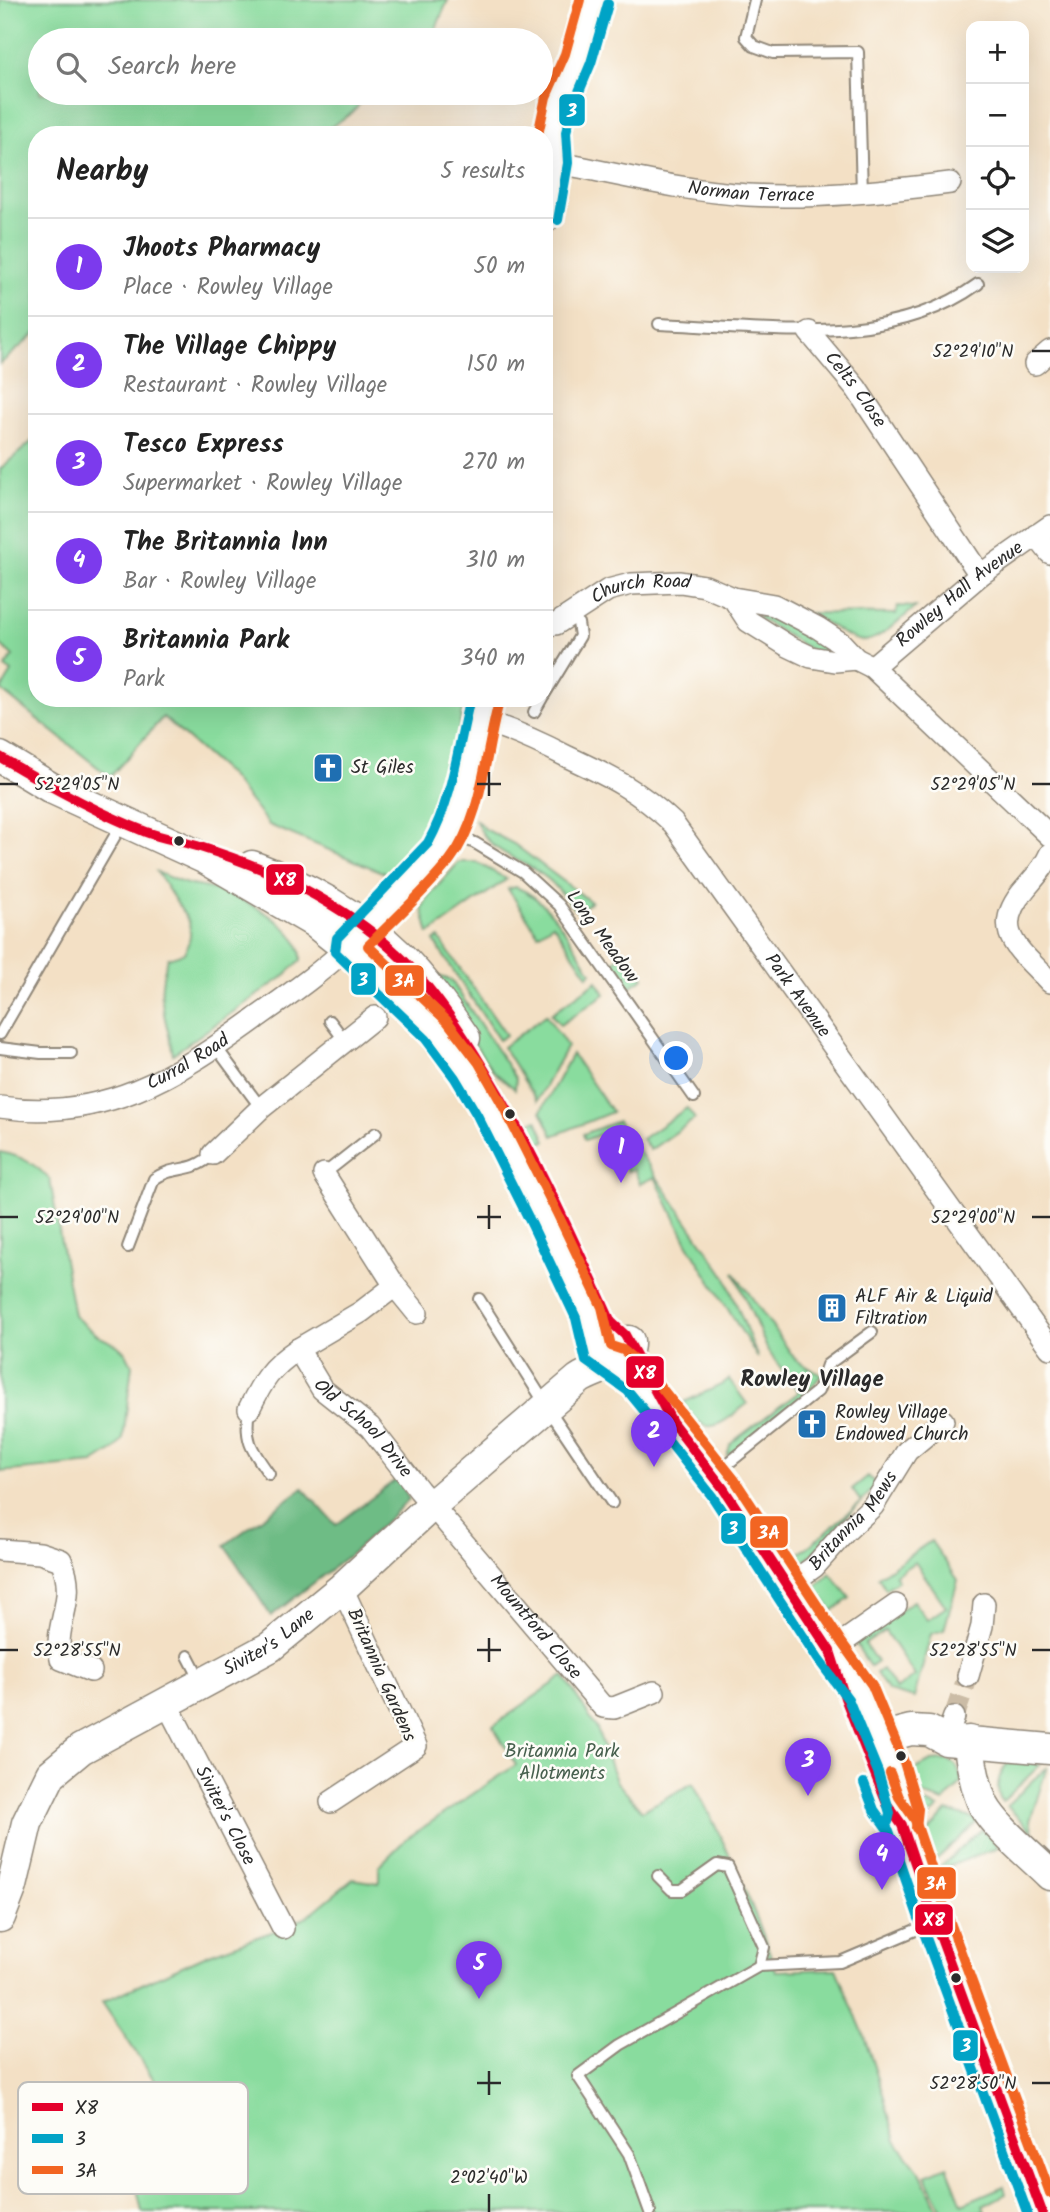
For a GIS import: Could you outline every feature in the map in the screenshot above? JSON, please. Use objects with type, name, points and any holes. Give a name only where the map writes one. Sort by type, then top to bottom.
[{"type":"main road","points":[[553,127],[559,101],[578,59],[595,0]]},
{"type":"main road","points":[[553,146],[553,168]]},
{"type":"main road","points":[[357,937],[439,851],[451,833],[461,803],[481,707]]},
{"type":"main road","points":[[0,757],[53,789],[206,859],[314,922],[357,937],[378,973],[437,1030],[467,1070],[545,1219],[589,1313],[638,1381],[713,1476],[860,1692],[880,1763],[887,1804],[902,1825],[1042,2212]]},
{"type":"main road","name":"Siviter's Lane","points":[[0,1917],[6,1884],[27,1822],[51,1774],[81,1749],[270,1647],[342,1588],[432,1505],[579,1378],[611,1345]]},
{"type":"main road","points":[[880,1763],[911,1730],[965,1735],[1050,1749]]},
{"type":"main road","points":[[965,1735],[984,1805],[992,1818],[1050,1875]]},
{"type":"street","name":"Norman Terrace","points":[[554,162],[686,188],[747,195],[862,193],[950,183]]},
{"type":"street","name":"Celts Close","points":[[810,332],[856,388],[980,575]]},
{"type":"street","name":"Rowley Hall Avenue","points":[[864,663],[1043,530]]},
{"type":"street","points":[[1043,530],[1050,553]]},
{"type":"street","name":"Church Road","points":[[553,625],[608,590],[631,584],[680,582],[705,586],[733,598],[774,605],[841,643],[1050,836]]},
{"type":"street","points":[[733,598],[748,621],[788,646],[811,657],[864,663]]},
{"type":"street","name":"Park Avenue","points":[[484,707],[511,729],[626,785],[673,823],[1050,1348]]},
{"type":"street","points":[[1050,854],[1039,873],[1013,902],[1007,919],[1014,943],[1050,982]]},
{"type":"street","name":"Curral Road","points":[[0,1107],[46,1110],[115,1100],[148,1087],[216,1047],[317,975],[357,937]]},
{"type":"street","points":[[213,1154],[261,1108],[375,1017]]},
{"type":"street","points":[[324,1174],[395,1286],[417,1313]]},
{"type":"street","points":[[249,1409],[264,1379],[281,1360],[361,1312],[395,1286]]},
{"type":"street","name":"Old School Drive","points":[[298,1349],[322,1390],[370,1427],[432,1505]]},
{"type":"street","name":"Britannia Mews","points":[[787,1587],[814,1567],[873,1506],[907,1451],[943,1421]]},
{"type":"street","name":"Mountford Close","points":[[432,1505],[603,1707],[614,1708],[654,1692]]},
{"type":"street","points":[[0,1550],[40,1553],[61,1560],[68,1583],[59,1638],[61,1659],[91,1671]]},
{"type":"street","name":"Britannia Gardens","points":[[331,1802],[416,1746],[342,1588]]},
{"type":"street","points":[[968,1676],[982,1626],[984,1604]]},
{"type":"street","points":[[830,1651],[896,1605]]},
{"type":"street","name":"Siviter's Close","points":[[166,1702],[283,1928]]},
{"type":"lane","points":[[755,0],[747,37],[754,46],[773,53],[858,52],[862,193]]},
{"type":"lane","points":[[810,332],[848,329],[927,312],[965,294],[978,284]]},
{"type":"lane","name":"Celts Close","points":[[659,324],[810,332]]},
{"type":"lane","points":[[553,625],[578,623],[580,636],[553,681]]},
{"type":"lane","points":[[534,712],[537,707]]},
{"type":"lane","points":[[0,1034],[136,828]]},
{"type":"lane","name":"Long Meadow","points":[[451,833],[475,843],[512,865],[559,905],[694,1097]]},
{"type":"lane","points":[[330,1021],[345,1041]]},
{"type":"lane","points":[[216,1047],[261,1108]]},
{"type":"lane","points":[[0,1048],[41,1053],[71,1053]]},
{"type":"lane","points":[[324,1174],[376,1133]]},
{"type":"lane","points":[[128,1247],[154,1179],[171,1171],[190,1169],[213,1154]]},
{"type":"lane","points":[[479,1299],[612,1503]]},
{"type":"lane","points":[[713,1476],[818,1391],[827,1365],[873,1332]]},
{"type":"lane","points":[[249,1409],[247,1437],[251,1450],[269,1474]]},
{"type":"lane","points":[[188,1656],[203,1683]]},
{"type":"lane","points":[[658,1876],[672,1891],[682,1889],[717,1865],[728,1867],[764,1947],[760,1966]]},
{"type":"lane","points":[[650,2212],[629,2154],[578,2076],[620,2045],[760,1966],[840,1962],[935,1922]]},
{"type":"green space","points":[[0,0],[448,0],[436,28],[28,28],[28,105],[359,105],[332,126],[28,126],[28,340],[0,364]]},
{"type":"green space","points":[[28,445],[28,707],[463,707],[448,801],[435,828],[394,877],[269,825],[229,775],[163,717],[110,777],[1,690],[12,672],[5,667],[13,656],[0,644],[0,469]]},
{"type":"green space","points":[[897,606],[916,607],[885,632],[864,641],[844,634],[810,613],[896,614]]},
{"type":"green space","points":[[762,615],[809,634],[826,649],[824,653],[819,655],[757,617]]},
{"type":"green space","points":[[475,819],[485,829],[514,844],[591,902],[577,912],[548,879],[488,841]]},
{"type":"green space","points":[[459,862],[476,862],[507,879],[429,934],[422,908],[428,897]]},
{"type":"green space","points":[[157,872],[187,884],[219,891],[257,908],[283,926],[293,937],[301,960],[283,977],[173,1054],[163,1006],[162,984],[168,958],[184,953],[190,931],[189,922]]},
{"type":"green space","points":[[516,887],[540,902],[560,924],[591,972],[588,976],[553,924],[538,934],[508,889]]},
{"type":"green space","points":[[439,938],[506,1035],[499,1040],[434,941]]},
{"type":"green space","points":[[627,953],[644,978],[628,988],[612,962]]},
{"type":"green space","points":[[417,969],[451,980],[516,1079],[515,1089],[493,1071],[456,1017]]},
{"type":"green space","points":[[597,981],[605,994],[560,1025],[551,1014]]},
{"type":"green space","points":[[546,1015],[567,1046],[537,1101],[503,1047]]},
{"type":"green space","points":[[572,1054],[612,1112],[553,1136],[541,1111]]},
{"type":"green space","points":[[687,1108],[695,1119],[650,1150],[642,1139]]},
{"type":"green space","points":[[537,1120],[546,1141],[536,1144],[529,1123]]},
{"type":"green space","points":[[618,1121],[725,1276],[758,1358],[687,1243],[655,1177],[640,1184],[634,1169],[627,1171],[611,1130],[585,1140],[583,1134]]},
{"type":"green space","points":[[0,1152],[28,1162],[50,1180],[74,1316],[100,1337],[117,1345],[126,1353],[132,1365],[123,1439],[115,1449],[93,1463],[0,1472]]},
{"type":"green space","points":[[734,1272],[795,1359],[821,1375],[790,1409],[727,1456],[730,1445],[735,1440],[799,1392],[768,1351]]},
{"type":"green space","points":[[729,1379],[747,1404],[728,1419],[712,1426],[705,1426],[690,1415],[682,1403]]},
{"type":"green space","points":[[868,1476],[877,1485],[861,1502],[852,1489]]},
{"type":"green space","points":[[398,1478],[409,1499],[356,1550],[271,1616],[225,1545],[303,1488],[336,1525]]},
{"type":"green space","points":[[860,1503],[801,1565],[792,1558],[808,1547]]},
{"type":"green space","points":[[931,1541],[958,1580],[944,1630],[931,1634],[914,1698],[888,1691],[876,1673],[882,1669],[896,1689],[915,1676],[885,1631],[865,1644],[877,1662],[870,1667],[855,1642],[913,1601],[927,1620],[946,1607],[915,1562],[895,1575],[898,1580],[886,1589],[878,1577]]},
{"type":"green space","points":[[830,1573],[850,1598],[832,1611],[815,1588]]},
{"type":"green space","name":"Britannia Park Allotments","points":[[564,1676],[597,1729],[616,1781],[642,1811],[693,1783],[739,1875],[776,1971],[836,1969],[862,2030],[896,2141],[920,2172],[939,2212],[142,2212],[138,2194],[248,2194],[248,2082],[156,2082],[102,2002],[209,1954],[283,1928],[308,1916],[353,1879],[379,1883],[379,1866],[406,1839],[516,1765],[493,1726]]},
{"type":"green space","points":[[945,1760],[959,1770],[962,1782],[944,1802],[913,1792],[914,1770],[931,1761]]},
{"type":"green space","points":[[1007,1764],[1041,1764],[1002,1802],[998,1787],[1001,1773]]},
{"type":"green space","points":[[1047,1767],[1030,1821],[1033,1833],[1007,1806]]},
{"type":"green space","points":[[914,1799],[939,1808],[922,1824]]},
{"type":"green space","points":[[947,1811],[979,1820],[935,1861],[926,1835]]},
{"type":"green space","points":[[982,1829],[999,1847],[936,1871]]},
{"type":"green space","points":[[947,2166],[962,2204],[1004,2186],[1006,2194],[983,2206],[985,2212],[943,2212],[925,2175]]},
{"type":"tunnel","points":[[954,1717],[968,1676]]},
{"type":"transit line","name":"3A","points":[[553,81],[565,54],[580,0]]},
{"type":"transit line","name":"3","points":[[558,220],[568,163],[566,132],[573,106],[591,63],[608,4]]},
{"type":"transit line","name":"3A","points":[[540,126],[544,105]]},
{"type":"transit line","name":"3","points":[[468,707],[449,790],[428,843],[337,938],[335,952],[426,1039],[455,1078],[477,1115],[576,1318],[586,1361],[628,1391],[712,1496],[818,1659],[848,1699],[878,1772],[890,1813],[888,1822]]},
{"type":"transit line","name":"3A","points":[[498,707],[482,784],[470,824],[461,843],[431,883],[368,946],[447,1021],[479,1063],[557,1213],[602,1307],[611,1346],[623,1350],[648,1371],[734,1479],[872,1685],[904,1762],[918,1809],[916,1828]]},
{"type":"transit line","name":"X8","points":[[0,757],[108,816],[152,834],[237,859],[313,894],[386,943],[421,979],[445,1009],[520,1132],[611,1322],[625,1335],[672,1422],[723,1488],[830,1651],[845,1698],[887,1804],[902,1825],[1042,2212]]},
{"type":"transit line","name":"3A","points":[[890,1773],[899,1797],[915,1820],[1050,2193]]},
{"type":"transit line","name":"3","points":[[864,1783],[874,1810],[889,1831],[1027,2212]]},
{"type":"place","name":"St Giles","points":[[328,768]]},
{"type":"place","name":"Jhoots Pharmacy","points":[[621,1183]]},
{"type":"place","name":"ALF Air & Liquid Filtration","points":[[832,1308]]},
{"type":"place","name":"Rowley Village Endowed Church","points":[[812,1424]]},
{"type":"place","name":"The Village Chippy","points":[[654,1467]]},
{"type":"place","name":"Tesco Express","points":[[808,1796]]},
{"type":"place","name":"The Britannia Inn","points":[[882,1890]]},
{"type":"place","name":"Britannia Park","points":[[479,1999]]},
{"type":"district","name":"Rowley Village","points":[[812,1380]]}]
